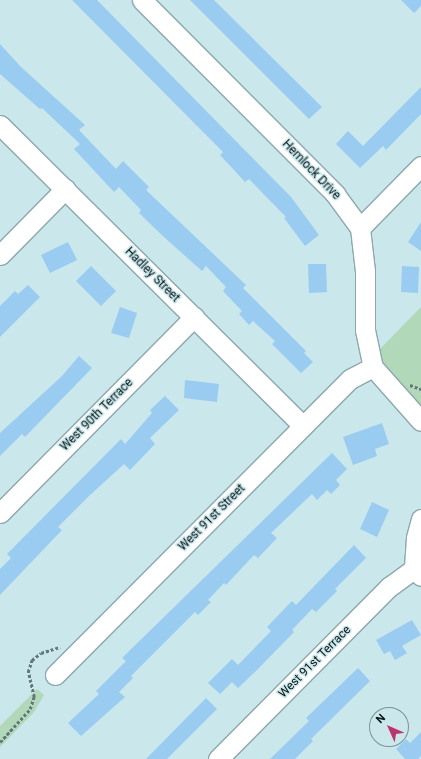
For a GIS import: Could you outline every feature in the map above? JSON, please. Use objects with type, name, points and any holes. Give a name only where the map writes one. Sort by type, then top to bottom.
[{"type":"street","name":"Hemlock Drive","points":[[142,0],[336,194],[360,228],[365,271],[365,330],[373,367],[421,421]]},
{"type":"street","name":"Hadley Street","points":[[0,125],[303,426]]},
{"type":"street","points":[[360,228],[421,166]]},
{"type":"street","points":[[0,255],[65,189]]},
{"type":"street","name":"West 90th Terrace","points":[[0,513],[194,317]]},
{"type":"street","name":"West 91st Street","points":[[55,675],[350,379],[373,367]]},
{"type":"street","points":[[418,572],[416,538],[421,520]]},
{"type":"street","name":"West 91st Terrace","points":[[218,759],[389,587],[418,572]]},
{"type":"green space","points":[[421,307],[421,406],[386,369],[378,351]]},
{"type":"green space","points":[[37,689],[44,695],[34,712],[0,747],[0,726]]},
{"type":"building","points":[[72,0],[97,0],[291,197],[319,235],[305,246],[284,218],[286,217],[249,179],[245,182],[220,155],[223,152]]},
{"type":"building","points":[[190,0],[214,0],[322,107],[309,119]]},
{"type":"building","points":[[401,0],[421,0],[421,6],[414,13]]},
{"type":"building","points":[[0,44],[21,67],[85,125],[79,130],[116,169],[123,161],[149,187],[146,190],[246,285],[243,288],[306,351],[304,353],[313,362],[301,373],[272,344],[275,341],[253,321],[249,325],[239,314],[242,311],[223,291],[226,287],[206,266],[202,271],[165,238],[139,213],[141,210],[119,187],[114,192],[74,149],[80,144],[42,108],[40,109],[0,74]]},
{"type":"building","points":[[421,87],[421,114],[386,150],[383,146],[360,168],[336,144],[348,131],[363,146]]},
{"type":"building","points":[[421,222],[421,251],[408,242]]},
{"type":"building","points":[[68,242],[77,260],[50,273],[41,255]]},
{"type":"building","points":[[308,264],[326,264],[327,292],[309,293]]},
{"type":"building","points":[[91,266],[116,291],[101,306],[76,281]]},
{"type":"building","points":[[402,266],[419,267],[418,293],[401,292]]},
{"type":"building","points":[[28,285],[40,297],[0,337],[0,306],[15,291],[18,294]]},
{"type":"building","points":[[120,307],[137,313],[129,338],[111,333]]},
{"type":"building","points":[[79,356],[92,368],[25,437],[22,434],[0,456],[0,433],[62,376]]},
{"type":"building","points":[[185,380],[219,384],[217,402],[184,398]]},
{"type":"building","points":[[165,396],[179,410],[150,438],[155,444],[130,470],[124,464],[89,496],[58,527],[62,530],[0,595],[0,569],[11,558],[7,554],[121,439],[125,444],[152,413],[150,410]]},
{"type":"building","points":[[382,423],[389,444],[375,449],[377,456],[353,465],[343,437]]},
{"type":"building","points":[[332,453],[347,469],[336,480],[340,485],[331,494],[327,490],[317,500],[312,494],[271,533],[277,538],[258,558],[254,555],[226,585],[224,583],[208,600],[211,602],[198,615],[195,612],[131,676],[133,678],[119,692],[125,697],[81,736],[68,723],[99,694],[96,691],[126,661],[122,658]]},
{"type":"building","points":[[372,502],[389,510],[377,537],[360,529]]},
{"type":"building","points":[[354,545],[366,558],[335,589],[337,591],[316,612],[312,609],[292,630],[294,632],[238,688],[232,682],[220,694],[208,683],[232,659],[238,665],[271,631],[267,627],[292,601],[296,605]]},
{"type":"building","points":[[412,620],[421,635],[402,646],[407,653],[395,660],[390,651],[384,654],[376,640]]},
{"type":"building","points":[[358,668],[370,681],[311,739],[313,741],[295,759],[270,759],[309,721],[306,718]]},
{"type":"building","points":[[206,698],[217,709],[167,759],[146,759]]},
{"type":"building","points":[[421,732],[421,756],[418,759],[405,759],[396,749],[398,747],[409,747],[409,742],[410,743]]}]
